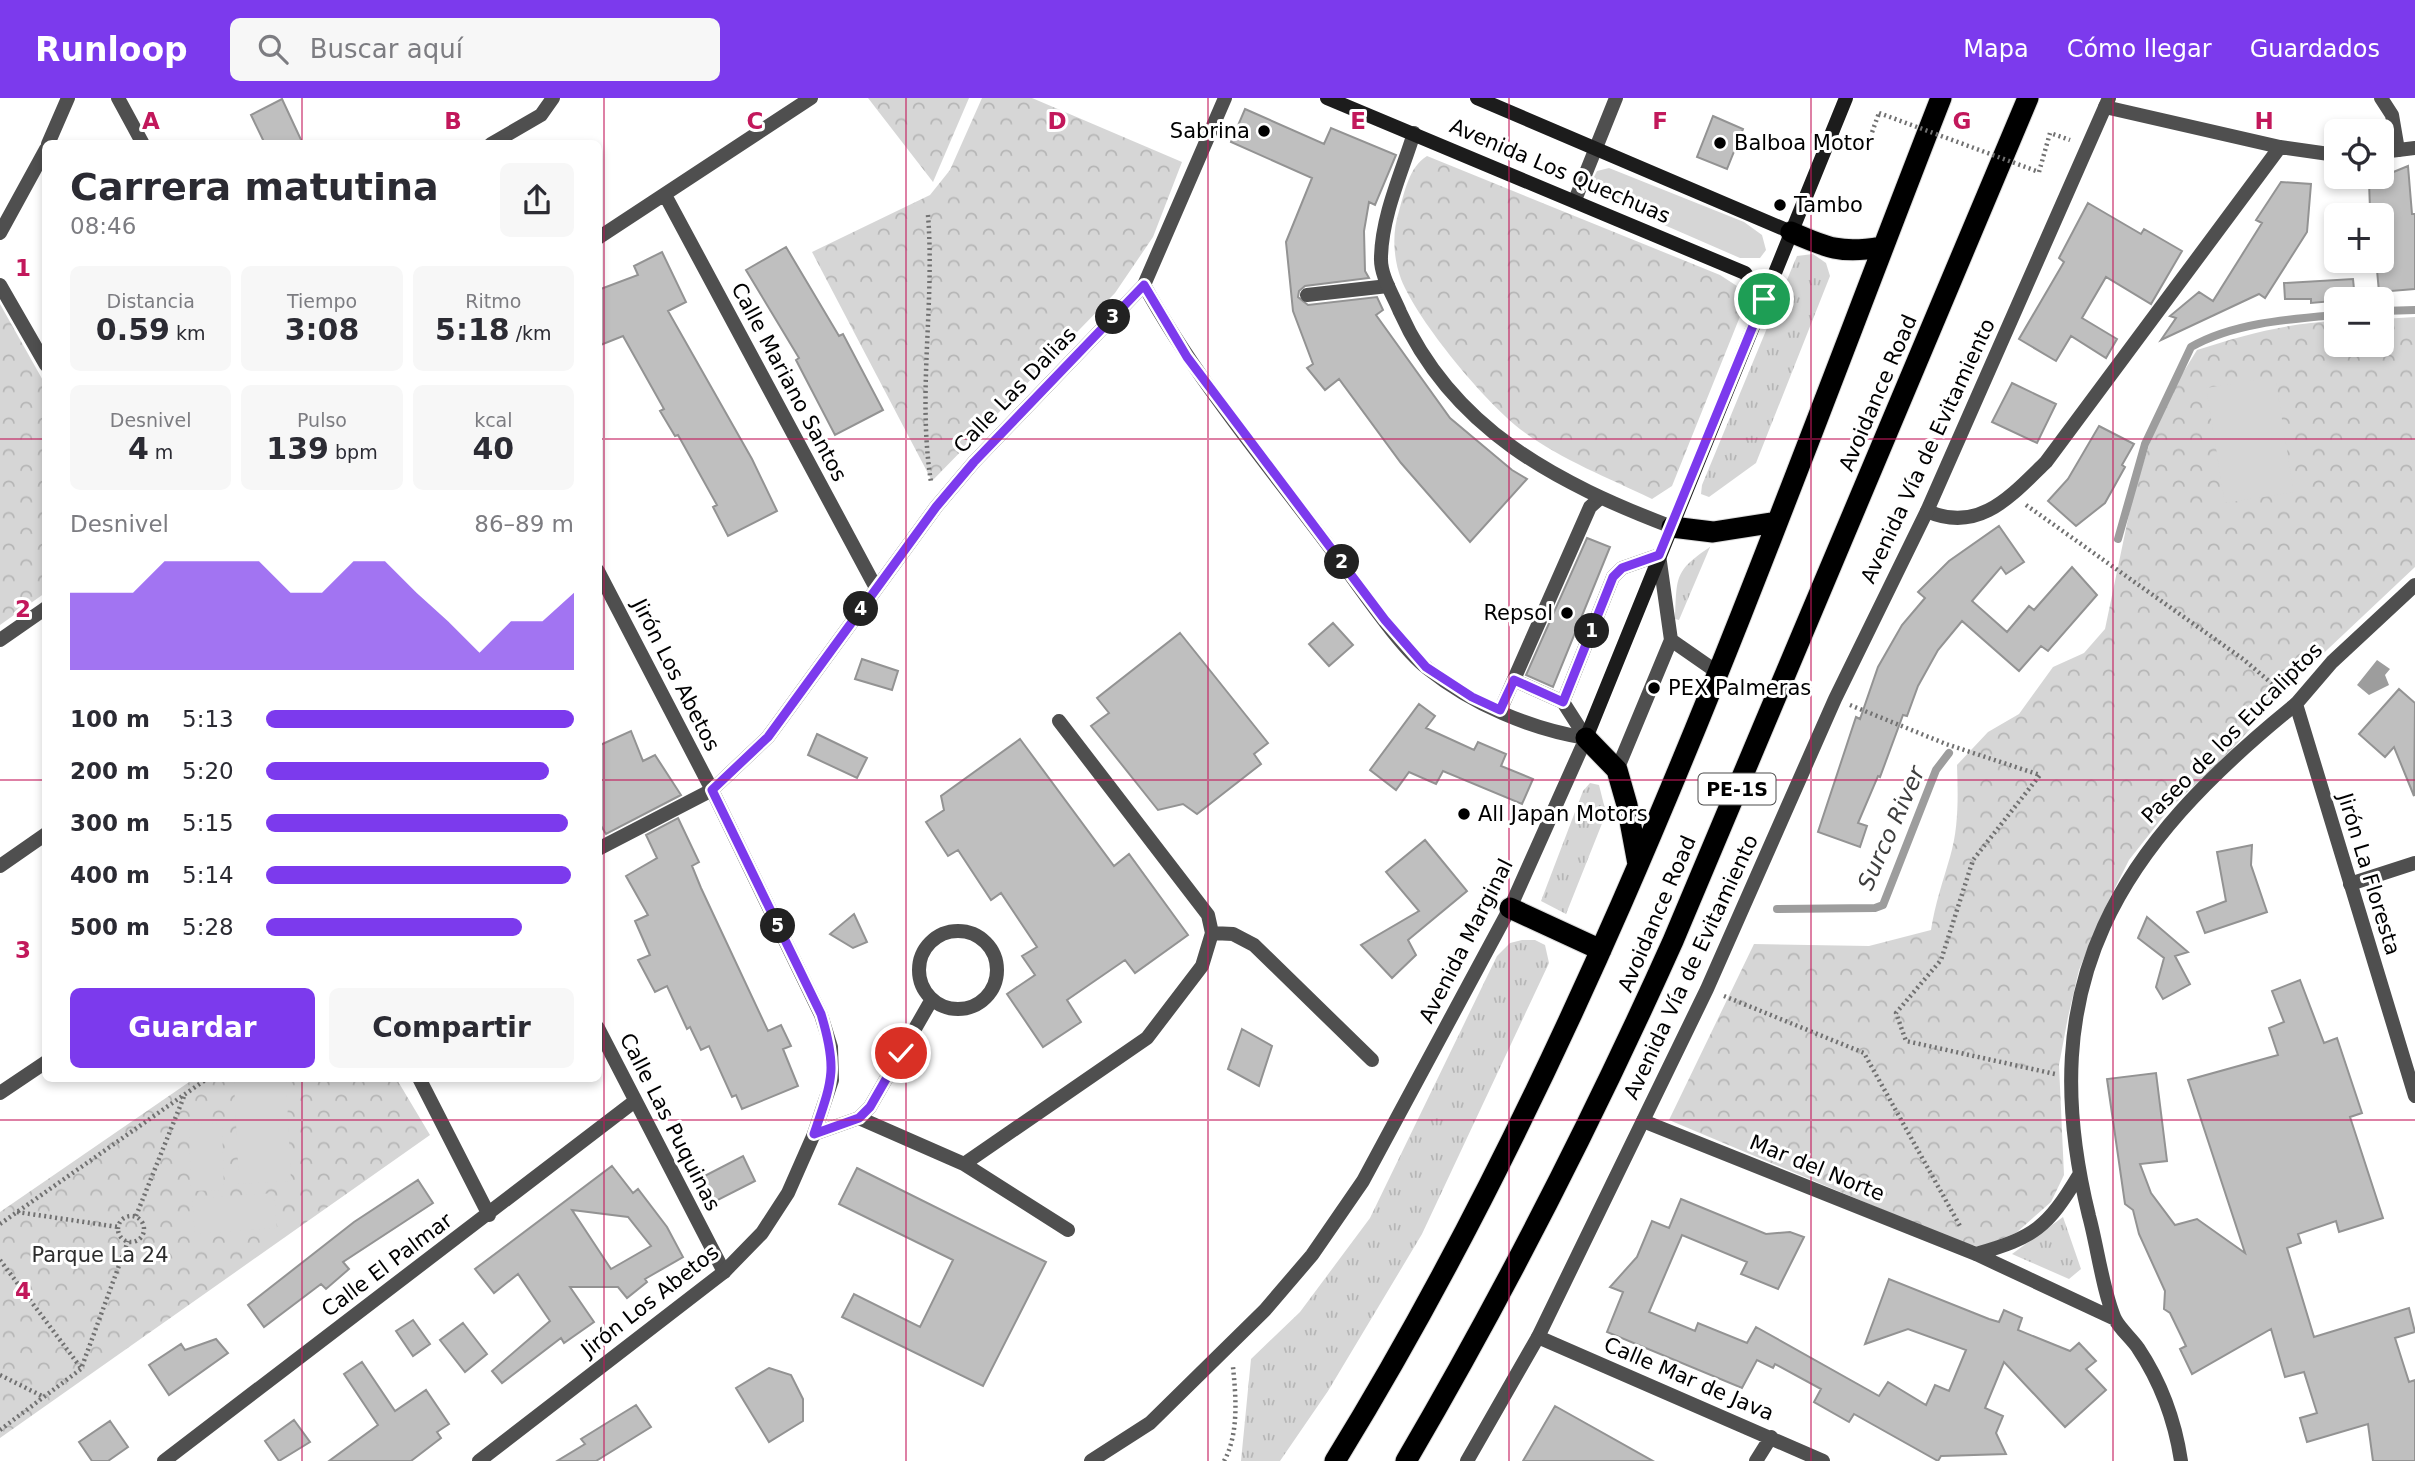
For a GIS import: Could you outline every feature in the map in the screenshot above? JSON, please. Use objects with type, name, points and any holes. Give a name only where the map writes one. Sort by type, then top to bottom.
[{"type":"highway","name":"Avoidance Road","points":[[1335,1461],[1471,1222],[1601,950],[1777,522],[1881,247],[1941,98]]},
{"type":"highway","name":"Avoidance Road","points":[[1406,1461],[1522,1254],[1629,1039],[2028,98]]},
{"type":"highway","points":[[1791,232],[1844,252],[1881,247]]},
{"type":"highway","points":[[1672,527],[1713,532],[1777,522]]},
{"type":"highway","points":[[1586,738],[1617,770],[1627,805],[1638,864]]},
{"type":"highway","points":[[1510,908],[1601,950]]},
{"type":"main road","name":"Avenida Los Quechuas","points":[[1327,98],[1745,273],[1764,299]]},
{"type":"main road","name":"Avenida Los Quechuas","points":[[1477,98],[1791,232]]},
{"type":"main road","name":"Avenida Marginal","points":[[1586,738],[1846,98]]},
{"type":"street","points":[[50,140],[68,98]]},
{"type":"street","points":[[118,98],[141,140]]},
{"type":"street","points":[[498,140],[541,115],[553,98]]},
{"type":"street","points":[[602,235],[811,98]]},
{"type":"street","name":"Calle Las Dalias","points":[[602,847],[712,790],[768,737],[936,507],[974,462],[1144,285],[1225,98]]},
{"type":"street","points":[[1574,200],[1616,98]]},
{"type":"street","points":[[2381,98],[2392,116],[2399,150]]},
{"type":"street","points":[[2107,102],[2280,148],[2324,154]]},
{"type":"street","name":"Avenida Vía de Evitamiento","points":[[1467,1461],[1538,1337],[1707,989],[1835,699],[1927,511],[2107,102]]},
{"type":"street","points":[[1414,133],[1383,231],[1380,260],[1388,286],[1411,336],[1452,392],[1509,447],[1599,499],[1672,527]]},
{"type":"street","points":[[1927,511],[1949,519],[1977,517],[2012,495],[2046,462],[2280,148]]},
{"type":"street","points":[[2394,151],[2415,148]]},
{"type":"street","points":[[0,233],[42,156]]},
{"type":"street","name":"Calle Mariano Santos","points":[[665,195],[876,588]]},
{"type":"street","points":[[0,285],[42,358]]},
{"type":"street","points":[[1144,285],[1187,357],[1385,620],[1426,667],[1472,697],[1551,733],[1586,738]]},
{"type":"street","points":[[1307,295],[1388,286]]},
{"type":"street","points":[[1500,710],[1590,507],[1599,499]]},
{"type":"street","points":[[1563,702],[1613,577],[1622,568],[1659,555],[1671,640],[1617,770]]},
{"type":"street","name":"Jirón Los Abetos","points":[[479,1461],[724,1272],[762,1233],[788,1193],[814,1134],[832,1080],[831,1047],[821,1014],[712,790],[602,578]]},
{"type":"street","name":"Paseo de los Eucaliptos","points":[[2115,1319],[2079,1175],[2070,1108],[2070,1074],[2076,1017],[2089,962],[2127,877],[2159,834],[2209,780],[2295,704],[2332,662],[2415,585]]},
{"type":"street","points":[[0,640],[42,611]]},
{"type":"street","points":[[1671,640],[1717,672]]},
{"type":"street","points":[[1514,680],[1563,702],[1586,738]]},
{"type":"street","name":"Jirón La Floresta","points":[[2295,704],[2415,1097]]},
{"type":"street","points":[[964,1164],[1147,1038],[1202,966],[1212,933],[1208,915],[1059,721]]},
{"type":"street","name":"Avenida Marginal","points":[[1091,1461],[1150,1423],[1231,1345],[1312,1255],[1363,1181],[1510,908],[1586,738]]},
{"type":"street","points":[[0,866],[42,837]]},
{"type":"street","points":[[2350,884],[2415,863]]},
{"type":"street","points":[[966,932],[988,944],[997,968],[989,993],[968,1007],[943,1006],[932,999],[919,977],[922,952],[930,942],[941,935],[966,932]]},
{"type":"street","points":[[1212,933],[1233,934],[1254,945],[1372,1060]]},
{"type":"street","points":[[814,1134],[859,1118],[870,1107],[932,999]]},
{"type":"street","name":"Calle Las Puquinas","points":[[602,1036],[724,1272]]},
{"type":"street","points":[[0,1093],[42,1065]]},
{"type":"street","points":[[421,1082],[489,1215]]},
{"type":"street","name":"Calle El Palmar","points":[[164,1461],[635,1101]]},
{"type":"street","points":[[859,1118],[964,1164],[1068,1230]]},
{"type":"street","name":"Mar del Norte","points":[[1643,1121],[1976,1254],[2115,1319]]},
{"type":"street","points":[[1976,1254],[2020,1241],[2047,1221],[2056,1214],[2079,1175]]},
{"type":"street","points":[[2115,1319],[2138,1348],[2162,1393],[2181,1461]]},
{"type":"street","name":"Calle Mar de Java","points":[[1538,1337],[1823,1461]]},
{"type":"street","points":[[1756,1461],[1771,1437]]},
{"type":"path","points":[[1866,149],[1879,113],[2039,172],[2050,132]]},
{"type":"path","points":[[928,215],[931,254],[924,439],[936,507]]},
{"type":"path","points":[[2012,495],[2243,659],[2295,704]]},
{"type":"path","points":[[1835,699],[1946,744],[2040,775],[1973,860],[1941,960],[1896,1013],[1906,1041],[2059,1075],[2070,1074]]},
{"type":"path","points":[[1707,989],[1864,1053],[1976,1254]]},
{"type":"path","points":[[0,1224],[202,1082]]},
{"type":"path","points":[[136,1216],[185,1094]]},
{"type":"path","points":[[17,1212],[118,1227]]},
{"type":"path","points":[[118,1227],[124,1218],[136,1216]]},
{"type":"path","points":[[118,1227],[121,1237],[136,1241],[143,1235],[144,1226],[136,1216]]},
{"type":"path","points":[[0,1430],[81,1369],[128,1241]]},
{"type":"path","points":[[1,1261],[81,1369]]},
{"type":"path","points":[[1224,1461],[1230,1451],[1237,1400],[1231,1345]]},
{"type":"path","points":[[0,1375],[44,1397]]},
{"type":"green space","points":[[868,98],[969,98],[933,182]]},
{"type":"green space","points":[[982,98],[1032,98],[1182,162],[1153,237],[1115,293],[932,481],[812,252],[930,195],[950,170]]},
{"type":"green space","points":[[1427,156],[1720,275],[1740,288],[1745,304],[1672,486],[1652,499],[1570,460],[1524,432],[1492,403],[1455,362],[1410,297],[1396,262],[1395,228],[1408,180],[1416,166]]},
{"type":"green space","points":[[1609,168],[1744,222],[1762,235],[1766,250],[1760,258],[1740,258],[1593,194],[1593,179],[1597,171]]},
{"type":"green space","points":[[1813,254],[1826,263],[1830,276],[1756,463],[1709,497],[1701,494],[1702,485],[1797,256]]},
{"type":"green space","points":[[0,304],[42,379],[42,595],[0,625]]},
{"type":"green space","points":[[2415,317],[2415,567],[2293,682],[2221,761],[2170,808],[2129,860],[2102,914],[2079,970],[2068,1017],[2059,1065],[2064,1175],[2051,1202],[2016,1233],[1980,1247],[1957,1241],[1669,1120],[1754,944],[1869,946],[1931,930],[1955,834],[1957,765],[1988,732],[2019,714],[2053,667],[2084,653],[2105,629],[2133,495],[2153,433],[2176,384],[2197,350],[2266,331],[2324,322],[2324,357],[2394,357],[2394,318]]},
{"type":"green space","points":[[2275,377],[2294,492],[2225,503],[2206,388]]},
{"type":"green space","points":[[1710,547],[1679,620],[1675,619],[1680,576],[1690,562]]},
{"type":"green space","points":[[1590,783],[1599,785],[1605,809],[1603,821],[1566,914],[1541,901],[1583,791]]},
{"type":"green space","points":[[1535,940],[1545,945],[1549,963],[1422,1234],[1328,1391],[1280,1461],[1241,1461],[1251,1359],[1300,1312],[1370,1218],[1497,956],[1510,943]]},
{"type":"green space","name":"Parque La 24","points":[[189,1082],[398,1082],[430,1135],[0,1438],[0,1212]]},
{"type":"green space","points":[[234,1082],[286,1082],[291,1181],[239,1184]]},
{"type":"green space","points":[[222,1123],[224,1190],[191,1191],[189,1124]]},
{"type":"green space","points":[[274,1193],[277,1228],[195,1234],[192,1199]]},
{"type":"green space","points":[[2063,1217],[2081,1269],[2069,1279],[2012,1254]]},
{"type":"shaded area","points":[[2377,660],[2390,669],[2385,675],[2389,685],[2369,695],[2357,685]]},
{"type":"building","points":[[282,99],[301,140],[263,140],[251,115]]},
{"type":"building","points":[[1245,109],[1324,144],[1331,128],[1396,155],[1375,205],[1369,202],[1364,231],[1365,271],[1369,278],[1305,286],[1299,291],[1298,297],[1308,305],[1377,297],[1383,310],[1376,315],[1450,418],[1512,470],[1527,479],[1470,542],[1401,463],[1339,379],[1325,390],[1307,368],[1313,364],[1293,311],[1286,242],[1312,178],[1231,142]]},
{"type":"building","name":"Balboa Motor","points":[[1713,116],[1743,129],[1727,169],[1697,157]]},
{"type":"building","points":[[2408,166],[2412,214],[2415,214],[2415,289],[2394,291],[2394,287],[2379,287],[2377,273],[2394,273],[2394,203],[2370,203],[2369,189],[2394,189],[2394,172]]},
{"type":"building","points":[[2281,182],[2311,184],[2307,232],[2265,298],[2259,294],[2161,340],[2176,318],[2170,316],[2199,292],[2213,301],[2262,223],[2256,220]]},
{"type":"building","points":[[2088,203],[2141,234],[2144,229],[2182,251],[2151,304],[2106,277],[2082,318],[2117,339],[2106,358],[2071,336],[2056,361],[2019,339],[2064,262],[2059,258]]},
{"type":"building","points":[[786,247],[839,336],[843,334],[883,410],[835,435],[796,360],[799,358],[746,270]]},
{"type":"building","points":[[662,252],[686,302],[668,311],[752,459],[777,511],[728,536],[713,507],[717,505],[678,435],[675,436],[660,411],[664,409],[623,336],[602,344],[602,288],[638,275],[634,266]]},
{"type":"building","points":[[2353,279],[2354,287],[2324,287],[2324,302],[2311,303],[2311,299],[2285,299],[2284,283]]},
{"type":"building","points":[[2012,383],[2056,404],[2037,443],[1992,422]]},
{"type":"building","points":[[2099,426],[2134,444],[2105,503],[2076,526],[2048,501],[2068,479]]},
{"type":"building","points":[[1999,526],[2024,562],[2006,574],[2001,567],[1972,601],[2007,632],[2029,606],[2034,610],[2072,567],[2097,595],[2048,651],[2041,646],[2019,671],[1962,621],[1938,650],[1918,686],[1907,716],[1903,715],[1880,777],[1878,776],[1858,823],[1867,826],[1860,847],[1818,832],[1856,717],[1860,719],[1878,667],[1902,625],[1925,598],[1918,592],[1949,561]]},
{"type":"building","name":"Repsol","points":[[1587,538],[1610,547],[1553,687],[1526,675]]},
{"type":"building","points":[[1333,623],[1353,645],[1329,666],[1309,644]]},
{"type":"building","points":[[1180,633],[1268,743],[1254,754],[1261,764],[1197,814],[1183,804],[1158,810],[1091,726],[1109,713],[1097,698]]},
{"type":"building","points":[[862,659],[898,671],[892,690],[855,679]]},
{"type":"building","points":[[2399,689],[2415,703],[2414,796],[2394,747],[2385,757],[2359,734]]},
{"type":"building","points":[[1419,704],[1435,716],[1426,728],[1474,750],[1478,742],[1506,754],[1501,766],[1533,779],[1522,804],[1443,771],[1436,784],[1409,772],[1396,790],[1370,770]]},
{"type":"building","points":[[631,731],[643,761],[655,755],[681,795],[606,834],[602,828],[602,744]]},
{"type":"building","points":[[817,734],[867,758],[857,778],[808,755]]},
{"type":"building","points":[[1020,739],[1114,866],[1129,854],[1188,935],[1135,973],[1125,960],[1067,1000],[1081,1022],[1043,1047],[1007,994],[1035,975],[1022,956],[1037,947],[1001,893],[991,900],[958,850],[948,856],[926,822],[944,810],[941,796]]},
{"type":"building","points":[[678,818],[699,862],[692,866],[701,888],[768,1031],[781,1025],[791,1046],[783,1049],[798,1086],[742,1109],[736,1095],[732,1097],[709,1046],[701,1050],[690,1027],[687,1029],[667,986],[655,992],[638,960],[650,955],[635,921],[648,915],[626,876],[657,858],[646,835]]},
{"type":"building","points":[[1425,840],[1467,891],[1408,940],[1416,955],[1392,978],[1361,945],[1419,911],[1386,872]]},
{"type":"building","points":[[2252,845],[2251,865],[2267,912],[2205,933],[2197,912],[2226,901],[2217,852]]},
{"type":"building","points":[[854,914],[867,942],[853,948],[830,934]]},
{"type":"building","points":[[2147,917],[2188,952],[2175,956],[2190,984],[2163,999],[2156,987],[2164,958],[2138,938]]},
{"type":"building","points":[[2300,980],[2324,1043],[2337,1038],[2362,1113],[2350,1117],[2383,1218],[2339,1232],[2336,1221],[2298,1234],[2301,1243],[2287,1248],[2314,1337],[2409,1308],[2415,1332],[2395,1338],[2409,1382],[2415,1380],[2415,1461],[2373,1461],[2368,1424],[2307,1442],[2300,1418],[2317,1413],[2304,1372],[2285,1377],[2271,1329],[2192,1374],[2180,1349],[2186,1346],[2170,1313],[2164,1309],[2165,1291],[2139,1234],[2133,1210],[2125,1204],[2107,1079],[2156,1073],[2167,1161],[2140,1164],[2151,1193],[2175,1225],[2197,1219],[2245,1253],[2188,1080],[2278,1055],[2269,1028],[2284,1022],[2272,991]]},
{"type":"building","points":[[1242,1029],[1272,1046],[1259,1086],[1228,1069]]},
{"type":"building","points":[[743,1156],[755,1181],[706,1206],[693,1182]]},
{"type":"building","points":[[612,1166],[633,1193],[638,1189],[667,1227],[683,1257],[645,1279],[647,1282],[627,1298],[618,1287],[570,1287],[594,1322],[564,1343],[561,1338],[502,1383],[492,1371],[550,1321],[518,1274],[494,1293],[475,1269]],"holes":[[[572,1210],[628,1217],[651,1246],[611,1269]]]},
{"type":"building","points":[[857,1168],[1046,1262],[983,1386],[842,1317],[854,1294],[920,1327],[953,1260],[839,1204]]},
{"type":"building","points":[[418,1180],[433,1203],[343,1262],[349,1269],[326,1289],[321,1284],[264,1327],[248,1305],[354,1222]]},
{"type":"building","points":[[1681,1199],[1766,1234],[1790,1232],[1804,1237],[1778,1289],[1741,1274],[1747,1262],[1682,1235],[1649,1312],[1695,1331],[1698,1323],[1747,1343],[1756,1327],[1879,1396],[1888,1382],[1926,1405],[1935,1385],[1949,1391],[1966,1350],[1908,1329],[1865,1344],[1889,1279],[1999,1322],[2004,1310],[2022,1318],[2018,1330],[2070,1351],[2079,1343],[2096,1361],[2086,1369],[2106,1390],[2065,1427],[2004,1362],[1985,1408],[2003,1416],[1996,1433],[2006,1454],[1941,1456],[1938,1461],[1854,1414],[1849,1422],[1814,1402],[1821,1389],[1775,1364],[1773,1368],[1757,1360],[1742,1388],[1607,1332],[1623,1292],[1610,1287],[1637,1257],[1652,1221],[1669,1228]]},
{"type":"building","points":[[413,1320],[430,1344],[413,1356],[396,1331]]},
{"type":"building","points":[[463,1323],[487,1354],[465,1372],[440,1340]]},
{"type":"building","points":[[216,1339],[228,1353],[169,1395],[149,1365],[181,1344],[185,1350]]},
{"type":"building","points":[[362,1362],[395,1411],[426,1390],[449,1424],[437,1432],[441,1438],[411,1461],[329,1461],[378,1425],[344,1374]]},
{"type":"building","points":[[769,1368],[791,1375],[803,1399],[803,1421],[769,1442],[736,1388]]},
{"type":"building","points":[[636,1405],[651,1427],[596,1461],[557,1461],[585,1444],[581,1439]]},
{"type":"building","points":[[1555,1406],[1653,1461],[1523,1461]]},
{"type":"building","points":[[294,1420],[310,1442],[279,1461],[265,1441]]},
{"type":"building","points":[[110,1421],[128,1447],[108,1461],[92,1461],[79,1442]]},
{"type":"waterway","name":"Surco River","points":[[2394,311],[2415,310]]},
{"type":"waterway","name":"Surco River","points":[[2118,539],[2145,444],[2191,347],[2243,327],[2324,316]]},
{"type":"waterway","name":"Surco River","points":[[1777,909],[1875,908],[1883,905],[1936,770],[1949,753]]},
{"type":"place","name":"Sabrina","points":[[1264,131]]},
{"type":"place","name":"Balboa Motor","points":[[1720,143]]},
{"type":"place","name":"Tambo","points":[[1780,205]]},
{"type":"place","name":"Repsol","points":[[1567,613]]},
{"type":"place","name":"PEX Palmeras","points":[[1654,688]]},
{"type":"place","name":"All Japan Motors","points":[[1464,814]]},
{"type":"route","points":[[901,1053],[870,1107],[859,1118],[814,1134],[832,1080],[831,1047],[821,1014],[712,790],[768,737],[936,507],[974,462],[1144,285],[1187,357],[1385,620],[1426,667],[1472,697],[1500,710],[1514,680],[1563,702],[1613,577],[1622,568],[1659,555],[1764,299]]}]
